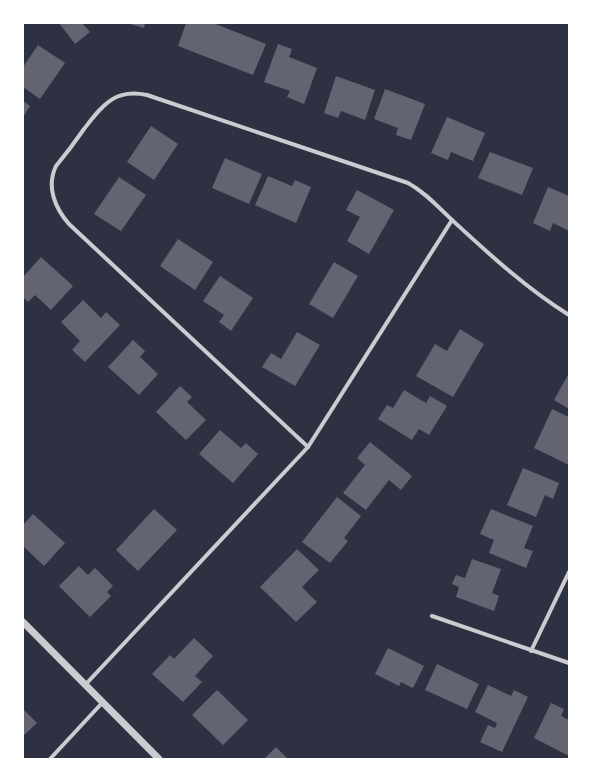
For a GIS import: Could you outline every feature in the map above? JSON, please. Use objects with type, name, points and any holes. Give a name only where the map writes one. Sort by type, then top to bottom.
[{"type":"street","points":[[308,447],[64,218],[56,204],[52,189],[53,173],[56,166],[102,106],[119,96],[140,94],[402,180],[421,190],[452,220],[539,295],[569,315]]},
{"type":"street","points":[[85,685],[308,447],[452,220]]},
{"type":"street","points":[[532,651],[569,572]]},
{"type":"street","points":[[432,616],[569,663]]},
{"type":"street","points":[[23,622],[159,759]]},
{"type":"street","points":[[50,759],[102,703]]},
{"type":"building","points":[[59,23],[82,23],[90,32],[75,44]]},
{"type":"building","points":[[127,23],[145,23],[144,28]]},
{"type":"building","points":[[186,23],[213,23],[266,44],[253,75],[178,46]]},
{"type":"building","points":[[278,44],[292,49],[289,57],[317,68],[304,104],[287,97],[290,91],[264,82]]},
{"type":"building","points":[[38,45],[65,63],[40,99],[23,87],[23,67]]},
{"type":"building","points":[[336,76],[375,90],[365,120],[341,111],[338,118],[324,113]]},
{"type":"building","points":[[385,89],[425,104],[411,140],[396,135],[398,128],[374,119]]},
{"type":"building","points":[[23,101],[30,106],[23,117]]},
{"type":"building","points":[[447,117],[485,133],[473,161],[451,152],[448,160],[431,153]]},
{"type":"building","points":[[151,126],[178,144],[154,180],[127,162]]},
{"type":"building","points":[[490,152],[533,168],[522,195],[478,178]]},
{"type":"building","points":[[225,158],[262,174],[249,204],[212,188]]},
{"type":"building","points":[[268,176],[292,186],[295,180],[311,187],[296,223],[255,205]]},
{"type":"building","points":[[119,177],[146,195],[121,231],[94,214]]},
{"type":"building","points":[[548,187],[569,196],[569,231],[553,223],[550,231],[533,223]]},
{"type":"building","points":[[357,190],[394,210],[369,254],[347,241],[360,217],[346,210]]},
{"type":"building","points":[[178,239],[213,262],[195,290],[160,266]]},
{"type":"building","points":[[41,257],[73,286],[51,310],[35,295],[28,302],[23,297],[23,277]]},
{"type":"building","points":[[334,262],[358,276],[333,318],[309,304]]},
{"type":"building","points":[[220,276],[253,298],[231,331],[219,322],[224,315],[203,301]]},
{"type":"building","points":[[83,300],[101,318],[106,312],[120,325],[85,362],[72,350],[80,341],[61,322]]},
{"type":"building","points":[[460,329],[484,344],[453,397],[416,376],[435,344],[447,351]]},
{"type":"building","points":[[297,332],[320,345],[295,386],[262,367],[271,353],[281,359]]},
{"type":"building","points":[[133,340],[145,351],[140,357],[158,374],[139,395],[108,367]]},
{"type":"building","points":[[569,373],[569,409],[554,400]]},
{"type":"building","points":[[180,386],[192,397],[187,402],[206,420],[186,440],[156,412]]},
{"type":"building","points":[[404,390],[426,403],[430,396],[447,406],[429,435],[419,429],[412,440],[378,419],[387,405],[393,408]]},
{"type":"building","points":[[552,409],[569,417],[569,465],[534,448]]},
{"type":"building","points":[[220,430],[241,448],[246,443],[258,454],[233,483],[199,454]]},
{"type":"building","points":[[370,442],[412,476],[401,490],[389,480],[366,510],[343,493],[365,465],[357,458]]},
{"type":"building","points":[[523,468],[559,483],[553,499],[545,495],[536,517],[507,505]]},
{"type":"building","points":[[337,497],[361,516],[344,538],[348,541],[330,563],[302,542]]},
{"type":"building","points":[[154,509],[177,530],[138,571],[116,550]]},
{"type":"building","points":[[491,509],[533,526],[524,548],[533,551],[526,568],[489,553],[494,540],[480,534]]},
{"type":"building","points":[[33,514],[65,543],[44,566],[23,546],[23,525]]},
{"type":"building","points":[[297,549],[319,570],[302,587],[317,602],[296,622],[260,587]]},
{"type":"building","points":[[472,559],[501,569],[492,593],[499,596],[494,611],[456,597],[459,587],[452,584],[456,575],[465,578]]},
{"type":"building","points":[[79,566],[88,575],[95,568],[113,586],[107,592],[111,596],[90,617],[59,586]]},
{"type":"building","points":[[194,638],[213,656],[195,676],[202,682],[183,702],[152,674],[170,655],[174,659]]},
{"type":"building","points":[[388,648],[424,666],[413,688],[401,682],[399,686],[375,674]]},
{"type":"building","points":[[437,664],[479,684],[467,709],[425,690]]},
{"type":"building","points":[[488,685],[511,696],[514,690],[528,697],[502,752],[480,742],[488,725],[495,728],[497,723],[475,712]]},
{"type":"building","points":[[217,690],[248,720],[223,745],[192,715]]},
{"type":"building","points":[[551,703],[564,709],[561,716],[569,720],[569,756],[534,738]]},
{"type":"building","points":[[23,709],[37,723],[23,736]]},
{"type":"building","points":[[276,747],[288,759],[264,759]]}]
